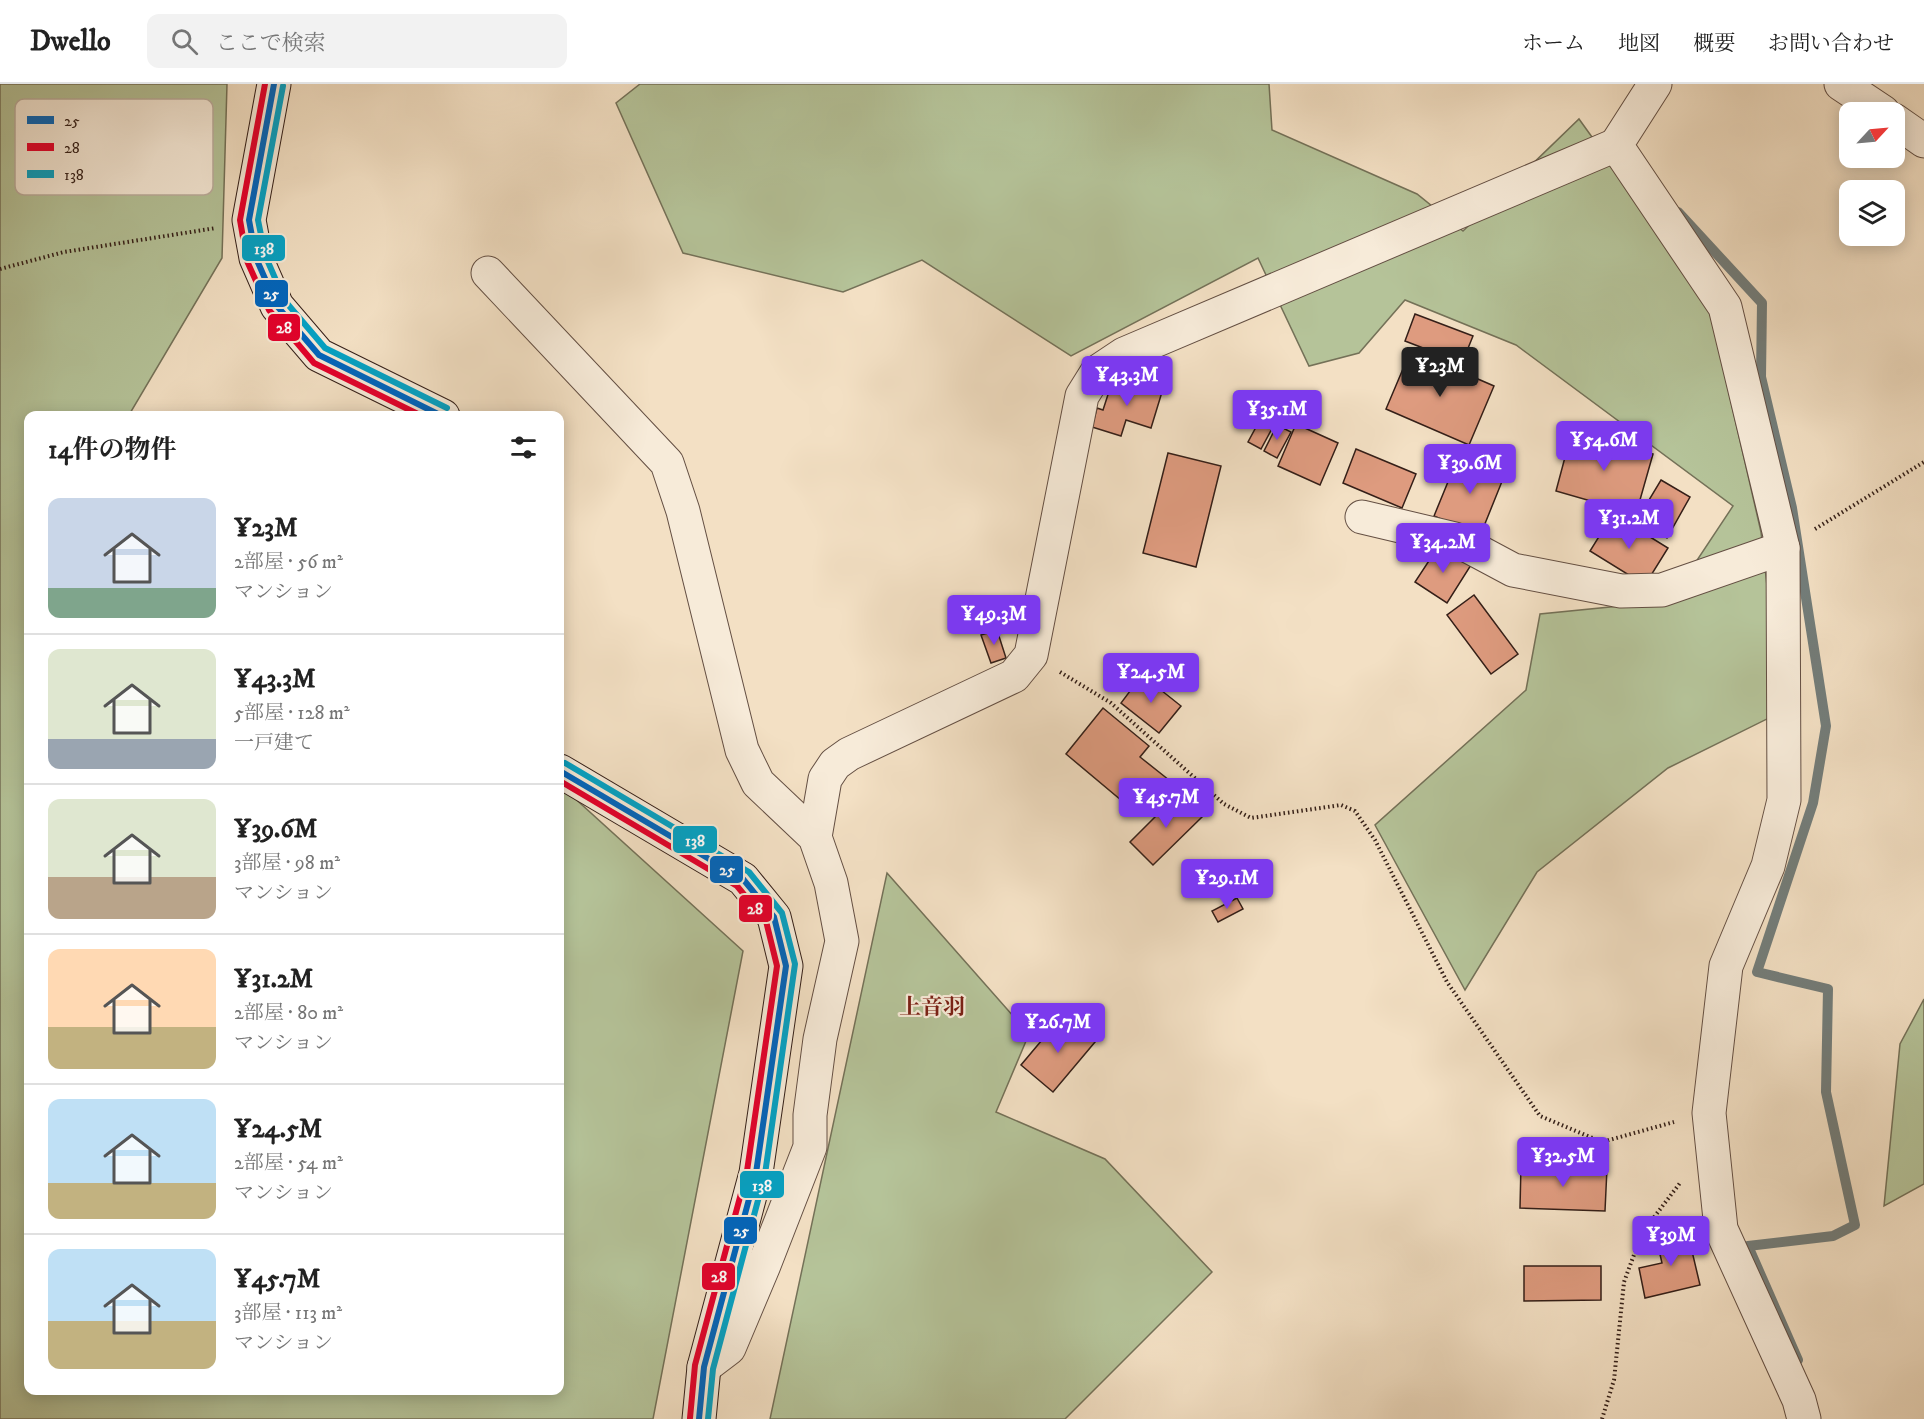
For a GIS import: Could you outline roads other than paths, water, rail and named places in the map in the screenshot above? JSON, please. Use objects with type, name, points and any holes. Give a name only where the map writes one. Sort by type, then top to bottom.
[{"type":"street","points":[[274,84],[249,220],[256,258],[277,306],[319,355],[433,411]]},
{"type":"street","points":[[815,837],[825,779],[835,764],[849,754],[1014,676],[1031,655],[1082,396],[1097,372],[1124,354],[1616,145],[1655,84]]},
{"type":"street","points":[[1841,84],[1868,102]]},
{"type":"street","points":[[1905,128],[1924,141]]},
{"type":"street","points":[[1616,145],[1725,307],[1783,548],[1784,800],[1768,866],[1726,966],[1710,1127],[1721,1229],[1799,1400],[1804,1419]]},
{"type":"street","points":[[488,273],[667,463],[684,511],[741,750],[758,783],[815,837],[831,883],[842,941],[820,1040],[810,1115],[810,1148],[729,1348],[704,1367]]},
{"type":"street","points":[[1362,517],[1455,539],[1513,570],[1622,591],[1662,590],[1783,548]]},
{"type":"street","points":[[564,773],[743,879],[774,917],[786,966],[756,1173],[704,1367],[699,1419]]},
{"type":"waterway","points":[[1678,212],[1762,303],[1761,377],[1792,508],[1826,726],[1813,803],[1757,972],[1828,989],[1826,1092],[1855,1225],[1833,1236],[1748,1246],[1798,1360]]},
{"type":"district","name":"上音羽","points":[[932,1007]]}]
